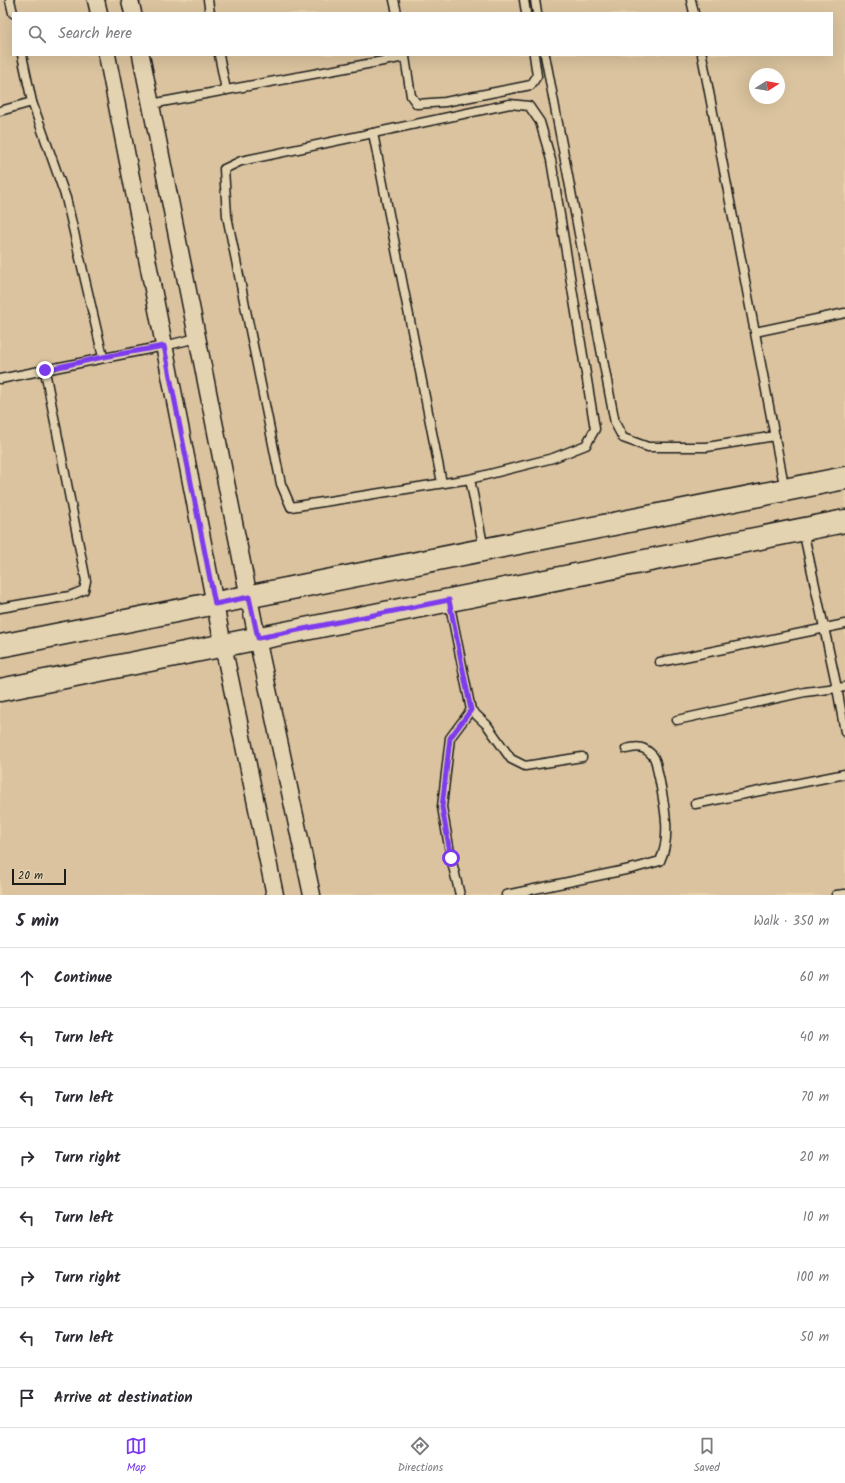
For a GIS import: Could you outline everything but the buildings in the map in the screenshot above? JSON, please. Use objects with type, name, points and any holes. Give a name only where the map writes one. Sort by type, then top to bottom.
[{"type":"street","points":[[96,0],[99,12]]},
{"type":"street","points":[[130,0],[132,12]]},
{"type":"street","points":[[107,56],[223,645],[275,895]]},
{"type":"street","points":[[141,56],[249,597],[312,895]]},
{"type":"street","points":[[0,646],[845,478]]},
{"type":"street","points":[[0,690],[845,521]]},
{"type":"lane","points":[[10,0],[13,12]]},
{"type":"lane","points":[[208,0],[210,12]]},
{"type":"lane","points":[[394,0],[396,12]]},
{"type":"lane","points":[[524,0],[526,12]]},
{"type":"lane","points":[[535,0],[537,12]]},
{"type":"lane","points":[[692,0],[694,12]]},
{"type":"lane","points":[[22,56],[32,102],[66,198],[103,357]]},
{"type":"lane","points":[[219,56],[226,90]]},
{"type":"lane","points":[[151,104],[405,56],[411,96],[417,104],[445,102],[532,85],[537,76],[534,56]]},
{"type":"lane","points":[[545,56],[615,423],[623,438],[648,447],[707,446],[775,436]]},
{"type":"lane","points":[[702,56],[785,490]]},
{"type":"lane","points":[[0,111],[32,102]]},
{"type":"lane","points":[[510,104],[529,106],[540,122],[552,160],[595,429],[586,445],[553,458],[470,479],[291,507],[281,484],[227,216],[224,169],[241,161],[510,104]]},
{"type":"lane","points":[[373,133],[442,483]]},
{"type":"lane","points":[[755,332],[845,313]]},
{"type":"lane","points":[[0,378],[164,346],[197,338]]},
{"type":"lane","points":[[0,608],[70,596],[84,590],[86,581],[45,370]]},
{"type":"lane","points":[[470,479],[484,550]]},
{"type":"lane","points":[[803,529],[824,628],[841,687],[845,732]]},
{"type":"lane","points":[[449,600],[471,710],[487,726],[511,759],[525,766],[582,757]]},
{"type":"lane","points":[[660,662],[845,624]]},
{"type":"lane","points":[[677,720],[805,692],[841,687]]},
{"type":"lane","points":[[460,895],[451,858],[442,807],[450,738],[471,710]]},
{"type":"lane","points":[[506,895],[635,868],[660,861],[665,851],[666,813],[655,758],[639,746],[626,749]]},
{"type":"lane","points":[[695,804],[845,774]]},
{"type":"lane","points":[[836,895],[845,894]]},
{"type":"shaded area","points":[[0,0],[845,0],[845,895],[0,895]]},
{"type":"route","points":[[45,370],[103,357],[164,346],[215,604],[249,597],[258,638],[449,600],[471,710],[450,738],[442,807],[451,858]]}]
